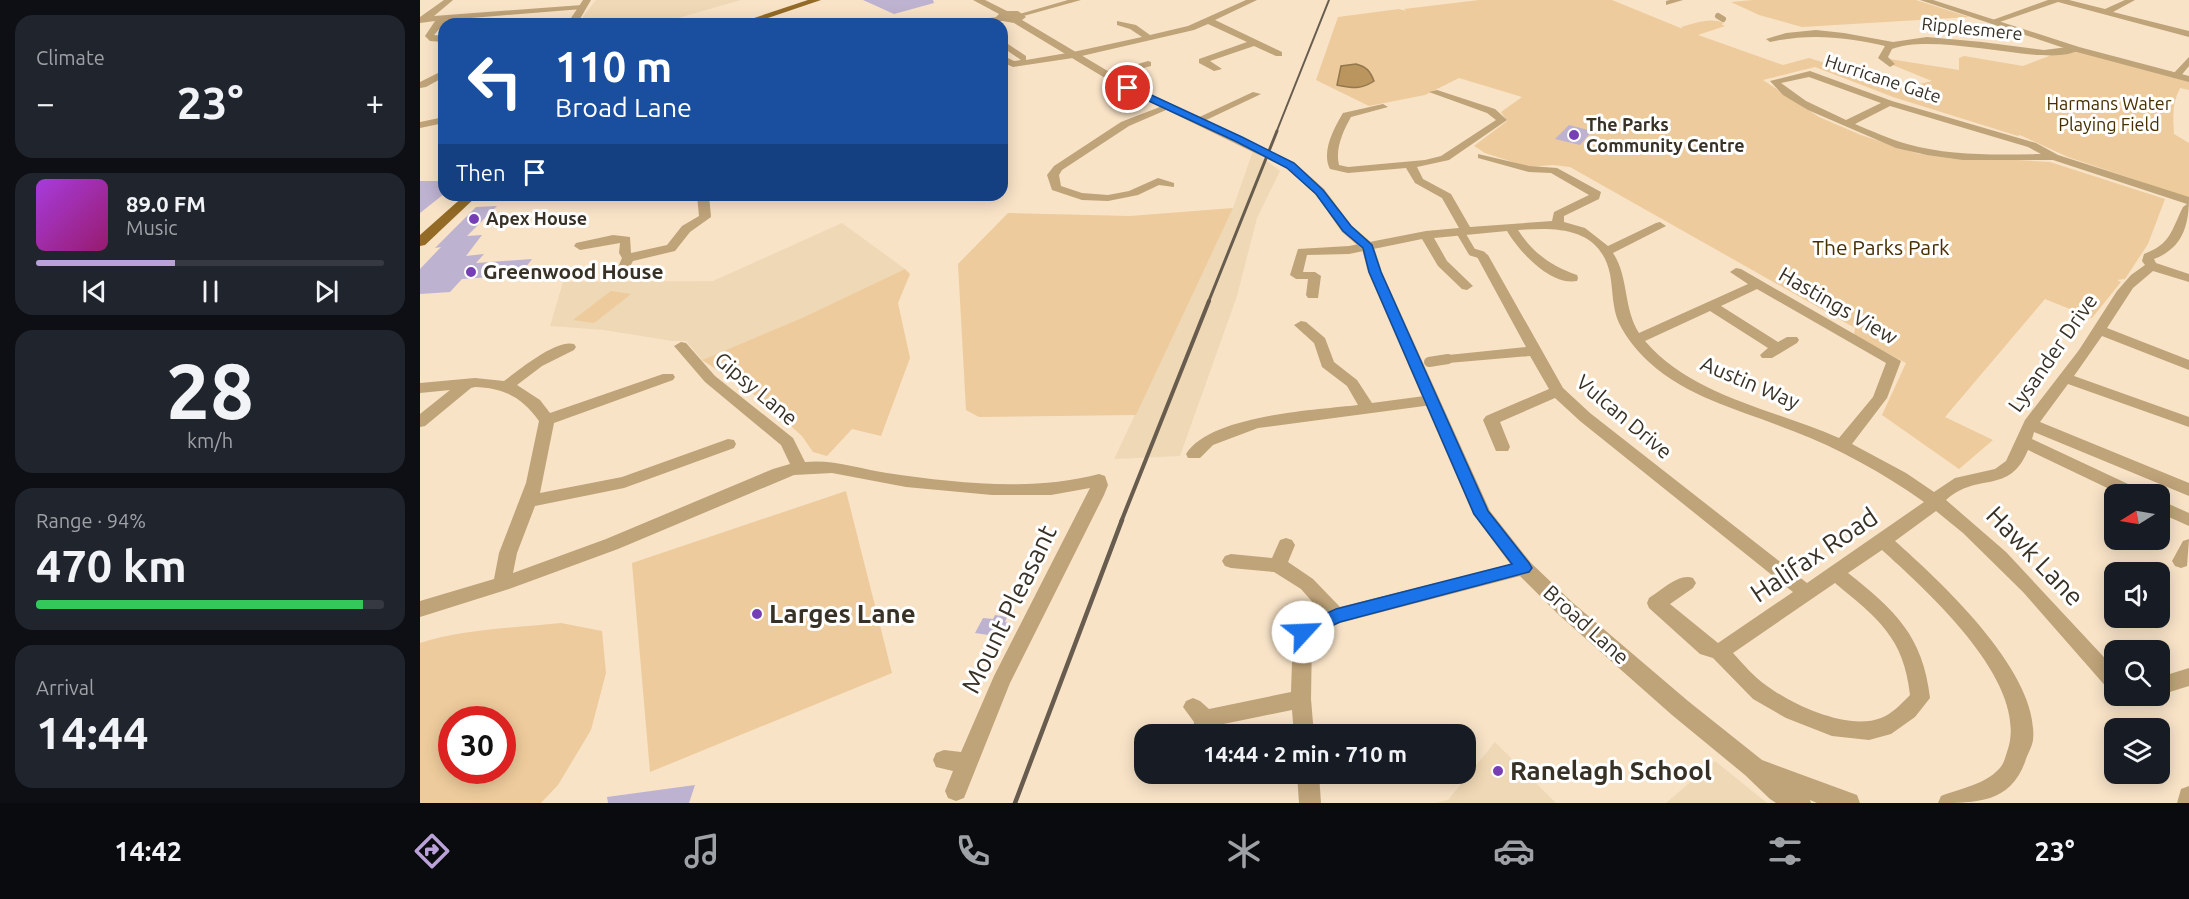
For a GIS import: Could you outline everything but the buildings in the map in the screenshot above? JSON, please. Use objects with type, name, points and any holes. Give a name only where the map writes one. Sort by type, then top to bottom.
[{"type":"main road","points":[[750,18],[807,0]]},
{"type":"main road","points":[[760,18],[818,0]]},
{"type":"main road","points":[[420,229],[452,201]]},
{"type":"main road","points":[[420,242],[465,201]]},
{"type":"street","points":[[423,19],[449,0]]},
{"type":"street","points":[[502,13],[515,0]]},
{"type":"street","points":[[977,0],[997,8],[1003,17]]},
{"type":"street","points":[[996,18],[1018,17],[1074,0]]},
{"type":"street","points":[[1008,61],[1022,63],[1072,55],[1148,37],[1209,21],[1253,0]]},
{"type":"street","points":[[1668,3],[1679,0]]},
{"type":"street","points":[[1924,0],[2076,49],[2189,80]]},
{"type":"street","points":[[1991,22],[2057,0],[2189,34]]},
{"type":"street","points":[[2106,12],[2131,0]]},
{"type":"street","points":[[423,19],[502,13],[584,3]]},
{"type":"street","points":[[575,18],[584,3]]},
{"type":"street","points":[[1018,17],[1072,55],[1106,75],[1290,165],[1320,192],[1347,229],[1368,247]]},
{"type":"street","points":[[1209,21],[1279,54]]},
{"type":"street","points":[[438,24],[429,36],[438,39]]},
{"type":"street","points":[[1110,28],[1123,24],[1148,37]]},
{"type":"street","points":[[1770,39],[1812,31],[1890,44],[1883,55],[1890,64]]},
{"type":"street","name":"Ripplesmere","points":[[1890,44],[1923,39],[2045,53],[2076,49]]},
{"type":"street","points":[[1217,69],[1202,61],[1252,43]]},
{"type":"street","points":[[1008,49],[1023,58]]},
{"type":"street","points":[[2176,76],[2189,60]]},
{"type":"street","points":[[1106,75],[1148,64]]},
{"type":"street","name":"Hurricane Gate","points":[[2054,157],[1977,157],[1906,148],[1801,102],[1775,81],[1810,74],[1889,104],[2032,145],[2054,157],[2189,201]]},
{"type":"street","points":[[421,85],[438,77]]},
{"type":"street","points":[[421,85],[438,86]]},
{"type":"street","points":[[1383,107],[1342,112],[1331,159],[1334,167],[1348,170],[1410,165],[1445,158],[1502,120],[1491,111],[1434,92]]},
{"type":"street","points":[[1198,120],[1256,94]]},
{"type":"street","points":[[1847,124],[1889,104]]},
{"type":"street","points":[[1168,107],[1125,124],[1100,140],[1058,168],[1053,175],[1053,182],[1056,188],[1067,193],[1095,199],[1119,198],[1141,192],[1158,182],[1170,185]]},
{"type":"street","points":[[420,125],[438,121]]},
{"type":"street","points":[[1482,156],[1529,169],[1553,170],[1595,192],[1595,197],[1558,213],[1558,224]]},
{"type":"street","points":[[1410,165],[1419,181],[1447,196],[1464,233]]},
{"type":"street","points":[[580,246],[624,239],[627,245],[626,262],[671,248],[686,229],[705,217],[704,201]]},
{"type":"street","name":"Lysander Drive","points":[[1935,499],[1964,480],[2006,472],[2018,457],[2030,424],[2099,330],[2116,300],[2141,272],[2152,266],[2148,257],[2165,252],[2182,226],[2189,207]]},
{"type":"street","points":[[1313,295],[1315,276],[1296,275],[1302,252],[1325,253],[1368,247],[1398,238],[1558,224],[1588,235],[1607,251],[1660,226]]},
{"type":"street","points":[[1510,227],[1532,259],[1555,272],[1572,278]]},
{"type":"street","name":"Vulcan Drive","points":[[1464,233],[1472,252],[1482,255],[1557,391],[1585,417],[1807,593]]},
{"type":"street","points":[[1426,235],[1442,263],[1467,286]]},
{"type":"street","name":"Broad Lane","points":[[1368,247],[1375,272],[1482,514],[1524,568],[1566,609],[1680,708],[1753,767],[1778,791],[1799,803]]},
{"type":"street","name":"Austin Way","points":[[1607,251],[1615,269],[1625,320],[1643,349],[1676,376],[1717,398],[1783,421],[1864,457],[1935,499]]},
{"type":"street","points":[[2152,266],[2189,278]]},
{"type":"street","name":"Hastings View","points":[[1736,272],[1894,361],[1890,382],[1863,422],[1840,447]]},
{"type":"street","points":[[1636,338],[1644,337],[1758,284]]},
{"type":"street","points":[[1710,305],[1772,351],[1792,340]]},
{"type":"street","points":[[1300,325],[1320,341],[1327,364],[1352,383],[1368,408]]},
{"type":"street","points":[[2099,330],[2189,365]]},
{"type":"street","name":"Gipsy Lane","points":[[681,346],[710,379],[787,442],[800,467]]},
{"type":"street","points":[[508,385],[537,363],[569,347]]},
{"type":"street","points":[[1429,362],[1534,351]]},
{"type":"street","points":[[547,420],[668,377]]},
{"type":"street","points":[[2065,378],[2107,395],[2189,422]]},
{"type":"street","points":[[420,388],[495,383],[508,385],[533,400],[547,420],[542,453],[529,501],[507,562],[503,584]]},
{"type":"street","points":[[420,422],[466,384]]},
{"type":"street","points":[[1502,447],[1491,420],[1557,391]]},
{"type":"street","points":[[1194,454],[1208,441],[1256,423],[1432,400]]},
{"type":"street","points":[[2030,424],[2189,490]]},
{"type":"street","points":[[2022,441],[2114,484]]},
{"type":"street","points":[[529,501],[624,482],[728,444]]},
{"type":"street","name":"Mount Pleasant","points":[[800,467],[829,466],[883,478],[1023,490],[1083,486],[1099,480],[1100,485],[1096,495],[1001,682],[956,791]]},
{"type":"street","points":[[420,609],[503,584],[612,544],[779,473],[800,467]]},
{"type":"street","name":"Halifax Road","points":[[1720,652],[1926,511],[1935,499]]},
{"type":"street","name":"Hawk Lane","points":[[1935,499],[1991,546],[2104,671]]},
{"type":"street","points":[[2170,511],[2189,520]]},
{"type":"street","points":[[1883,541],[1950,604],[1991,653],[2017,702],[2023,735],[2013,769],[1981,797],[1949,803]]},
{"type":"street","points":[[1278,565],[1286,545]]},
{"type":"street","points":[[1231,561],[1278,565],[1307,585],[1336,616]]},
{"type":"street","points":[[1303,724],[1301,699],[1303,632],[1336,616],[1524,568]]},
{"type":"street","points":[[1687,583],[1656,603],[1707,648],[1720,652],[1749,684],[1779,705],[1812,720],[1847,730],[1882,728],[1904,716],[1920,698],[1916,669],[1904,639],[1871,603],[1835,573]]},
{"type":"street","points":[[2170,683],[2189,677]]},
{"type":"street","points":[[1200,720],[1301,699]]},
{"type":"street","points":[[944,760],[967,763]]},
{"type":"street","name":"Broad Lane","points":[[1753,767],[1848,803]]},
{"type":"street","points":[[1309,784],[1311,803]]},
{"type":"street","points":[[2188,803],[2189,796]]},
{"type":"shaded area","points":[[596,0],[741,0],[678,18],[583,17]]},
{"type":"shaded area","points":[[1356,64],[1368,70],[1374,81],[1356,88],[1337,85],[1341,66]]},
{"type":"shaded area","points":[[1253,151],[1280,171],[1257,218],[1237,296],[1180,456],[1114,459],[1233,208]]},
{"type":"shaded area","points":[[842,223],[905,269],[802,318],[702,360],[686,341],[672,341],[604,330],[550,326],[563,282],[713,281]]},
{"type":"shaded area","name":"Ranelagh School","points":[[1495,742],[1556,803],[1436,803],[1448,800],[1461,784],[1476,784],[1476,765]]},
{"type":"shaded area","name":"Ranelagh School","points":[[1715,761],[1767,803],[1666,803]]},
{"type":"green space","name":"The Parks Park","points":[[1479,0],[1612,0],[1683,29],[1681,27],[1702,21],[1718,21],[1724,23],[1721,24],[1725,26],[1698,35],[1783,65],[1809,58],[1904,88],[1932,81],[1890,64],[1883,58],[1959,70],[1959,58],[1964,56],[2023,66],[2057,53],[2073,50],[2189,81],[2189,90],[2180,88],[2173,116],[2174,134],[2189,143],[2189,198],[2068,157],[2020,135],[1893,97],[1815,67],[1763,80],[1819,117],[1861,135],[1919,154],[2050,162],[2165,199],[2148,244],[2125,279],[2117,280],[2121,282],[2092,318],[2045,299],[1945,417],[1993,440],[1959,469],[1882,415],[1906,363],[1854,335],[1855,328],[1570,167],[1553,165],[1528,167],[1485,153],[1474,146],[1507,121],[1501,112],[1522,97],[1459,78],[1425,95],[1369,106],[1316,80],[1338,17],[1399,9],[1406,11],[1404,9]]},
{"type":"green space","points":[[1916,0],[1969,17],[1802,27],[1759,15],[1731,2]]},
{"type":"green space","points":[[1233,208],[1136,415],[979,417],[966,410],[958,264],[1008,213],[1130,216]]},
{"type":"green space","points":[[905,269],[910,274],[898,303],[910,358],[881,436],[852,429],[827,456],[813,452],[802,436],[759,398],[702,360],[802,318]]},
{"type":"green space","points":[[611,291],[631,294],[594,323],[573,320]]},
{"type":"green space","name":"Larges Lane","points":[[846,491],[892,673],[650,772],[632,563]]},
{"type":"green space","points":[[561,623],[602,631],[606,673],[591,730],[558,785],[541,803],[420,803],[420,643],[472,632]]},
{"type":"railway","points":[[1276,133],[1329,0]]},
{"type":"railway","points":[[1208,303],[1277,131]]},
{"type":"railway","points":[[1121,522],[1209,301]]},
{"type":"railway","points":[[1015,803],[1122,520]]},
{"type":"place","name":"The Parks Community Centre","points":[[1574,135]]},
{"type":"place","name":"Apex House","points":[[474,219]]},
{"type":"place","name":"Greenwood House","points":[[471,272]]},
{"type":"place","name":"Larges Lane","points":[[757,614]]},
{"type":"place","name":"Ranelagh School","points":[[1498,771]]},
{"type":"route","points":[[1128,88],[1290,165],[1320,192],[1347,229],[1368,247],[1375,272],[1482,514],[1524,568],[1336,616],[1303,632]]},
{"type":"park label","name":"Harmans Water Playing Field","points":[[2109,114]]}]
